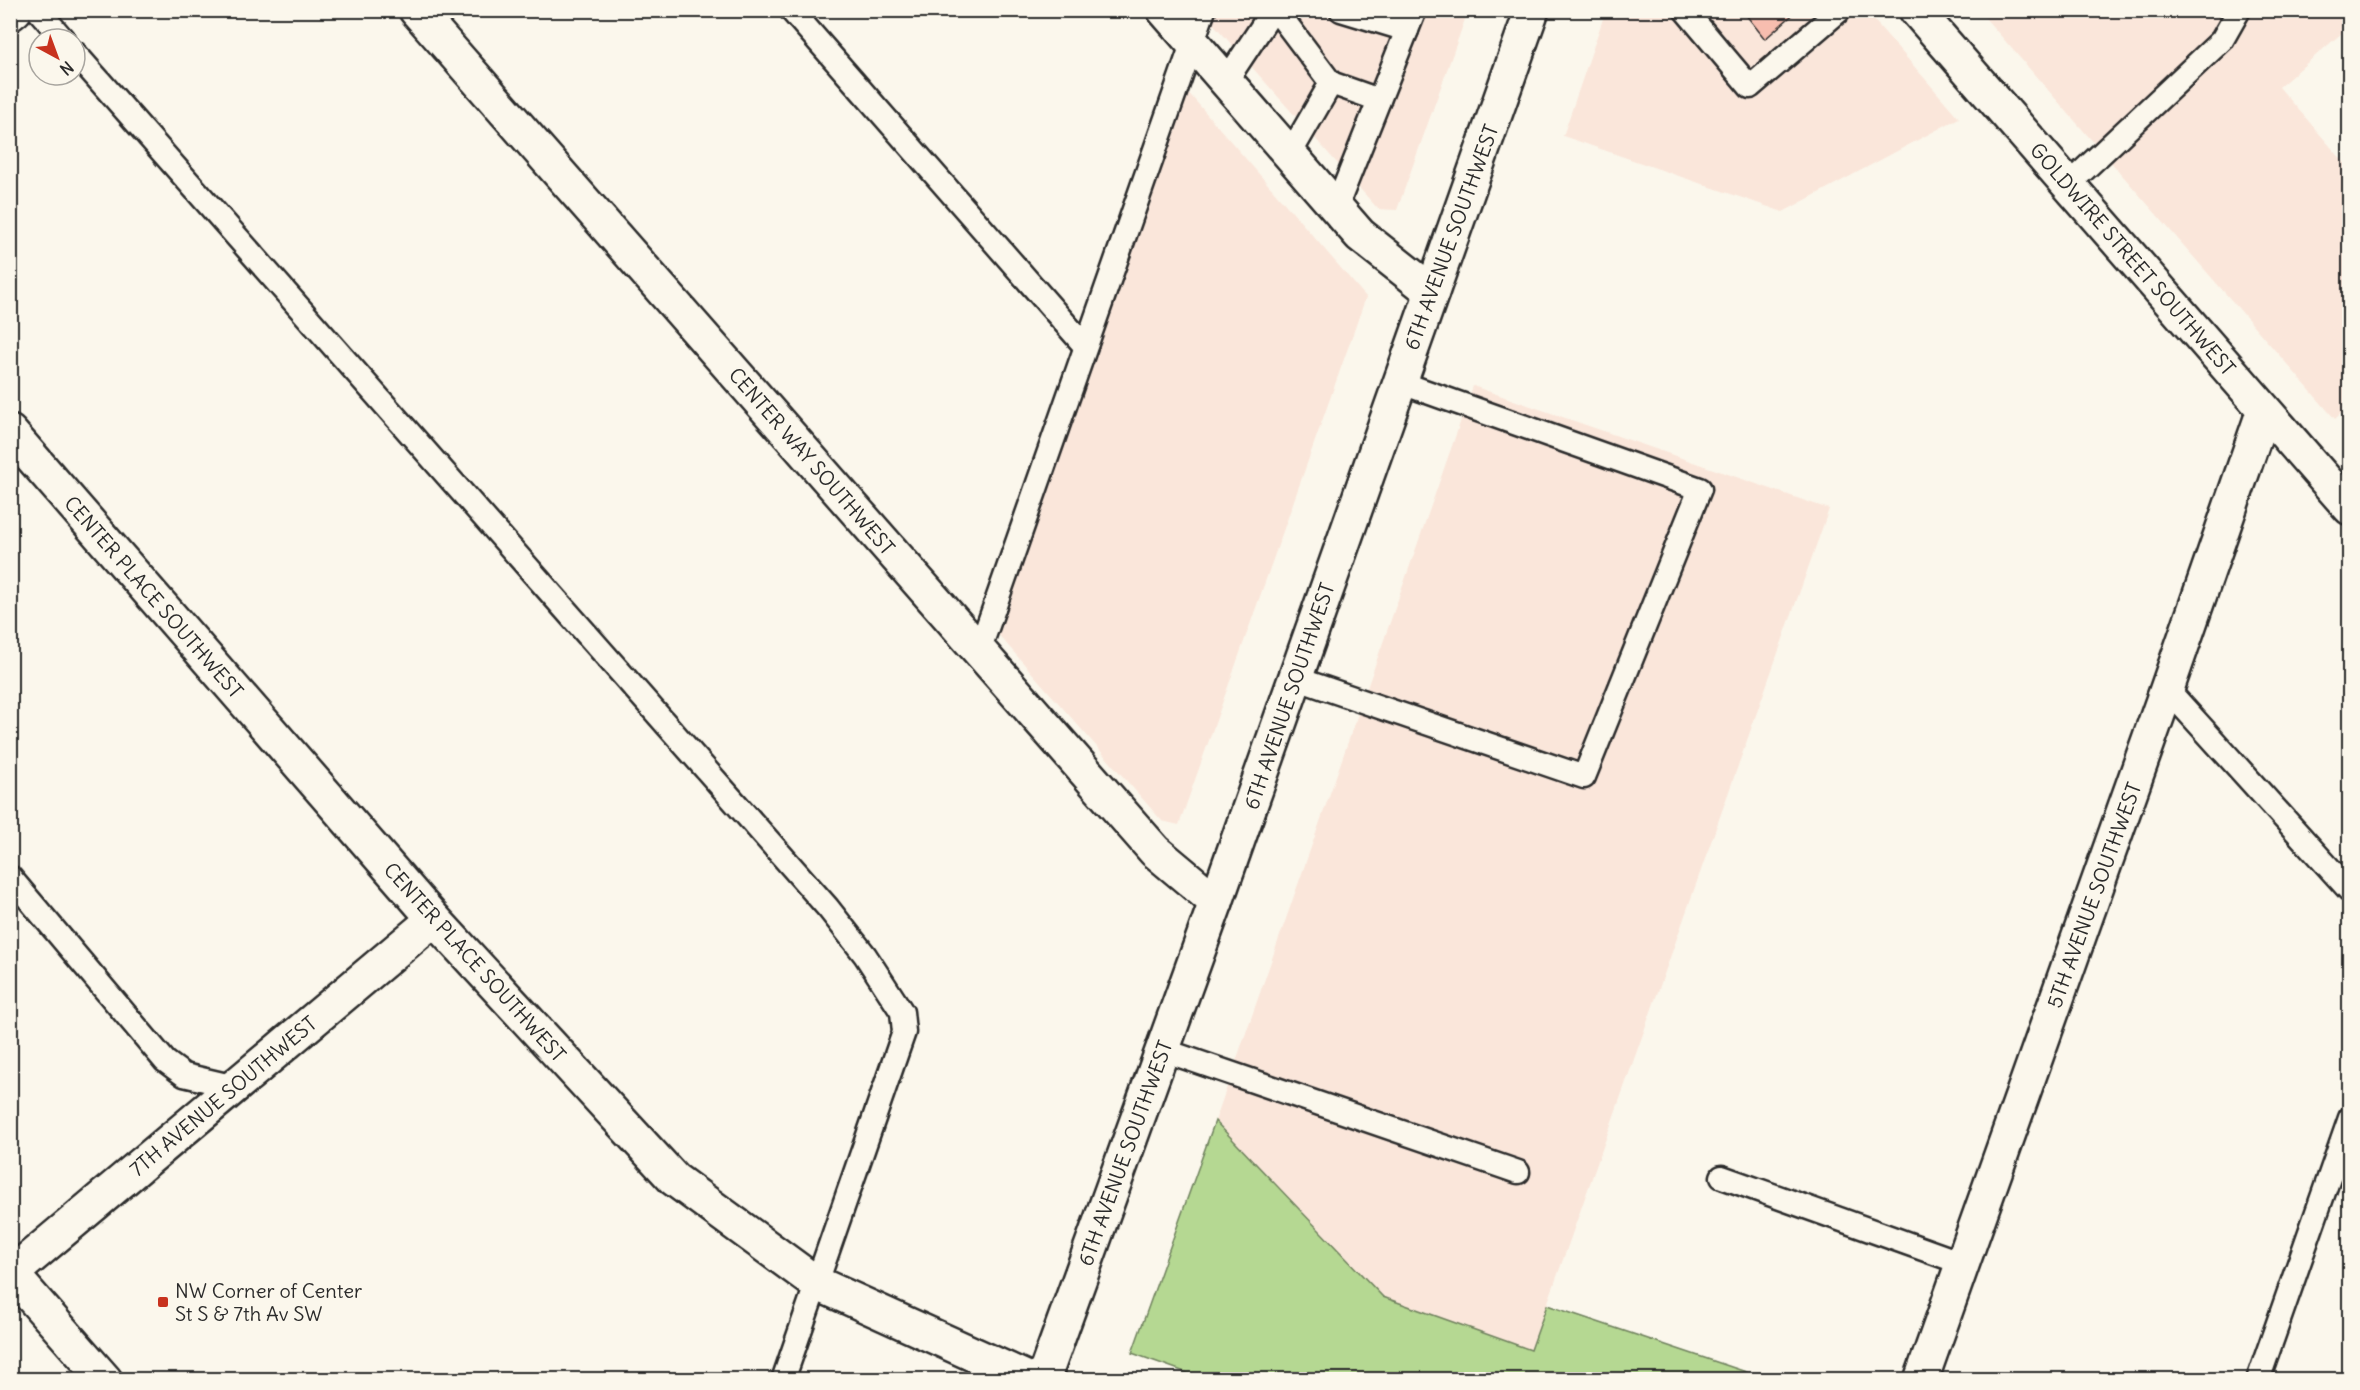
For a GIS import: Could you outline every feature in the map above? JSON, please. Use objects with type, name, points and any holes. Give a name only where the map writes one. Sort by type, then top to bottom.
[{"type":"street","points":[[10,14],[15,10]]},
{"type":"street","name":"CENTER WAY SOUTHWEST","points":[[416,10],[1155,851],[1216,902]]},
{"type":"street","points":[[1164,10],[1360,235],[1432,292]]},
{"type":"street","name":"6TH AVENUE SOUTHWEST","points":[[1043,1380],[1216,902],[1532,10]]},
{"type":"street","name":"GOLDWIRE STREET SOUTHWEST","points":[[1917,10],[2349,507]]},
{"type":"street","name":"5TH AVENUE SOUTHWEST","points":[[1921,1380],[2264,410]]},
{"type":"street","name":"CENTER PLACE SOUTHWEST","points":[[10,432],[434,919],[674,1179],[816,1283],[1030,1380]]},
{"type":"street","name":"7TH AVENUE SOUTHWEST","points":[[11,1274],[434,919]]},
{"type":"street","points":[[11,1274],[105,1380]]},
{"type":"lane","points":[[38,10],[53,27]]},
{"type":"lane","points":[[791,10],[1085,346]]},
{"type":"lane","points":[[979,651],[1204,10]]},
{"type":"lane","points":[[1226,81],[1275,10],[1331,82],[1379,100]]},
{"type":"lane","points":[[1336,208],[1411,20],[1341,10]]},
{"type":"lane","points":[[1685,10],[1750,87],[1840,10]]},
{"type":"lane","points":[[2068,185],[2222,40],[2239,10]]},
{"type":"lane","points":[[87,67],[828,908],[865,955],[902,1012],[904,1032],[783,1380]]},
{"type":"lane","points":[[1290,154],[1331,82]]},
{"type":"lane","points":[[1295,678],[1584,777],[1700,489],[1399,382]]},
{"type":"lane","points":[[2167,689],[2349,891]]},
{"type":"lane","points":[[10,877],[165,1061],[184,1075],[235,1087]]},
{"type":"lane","points":[[1163,1050],[1518,1172]]},
{"type":"lane","points":[[2258,1380],[2349,1118]]},
{"type":"lane","points":[[1722,1177],[1962,1263]]},
{"type":"shaded area","points":[[1606,10],[1866,11],[1959,118],[1783,212],[1563,136]]},
{"type":"shaded area","points":[[1202,11],[1468,11],[1397,210],[1378,209]]},
{"type":"shaded area","points":[[1979,11],[2349,11],[2349,27],[2279,87],[2349,168],[2349,406],[2335,419]]},
{"type":"shaded area","points":[[1186,90],[1366,297],[1179,825],[1162,821],[996,632]]},
{"type":"shaded area","points":[[1473,386],[1829,509],[1531,1350],[1383,1297],[1215,1121]]},
{"type":"green space","points":[[1215,1121],[1383,1297],[1531,1350],[1547,1305],[1767,1379],[1207,1380],[1132,1353]]},
{"type":"building","points":[[1742,10],[1798,10],[1765,39]]},
{"type":"place","name":"NW Corner of Center St S & 7th Av SW","points":[[163,1302]]}]
